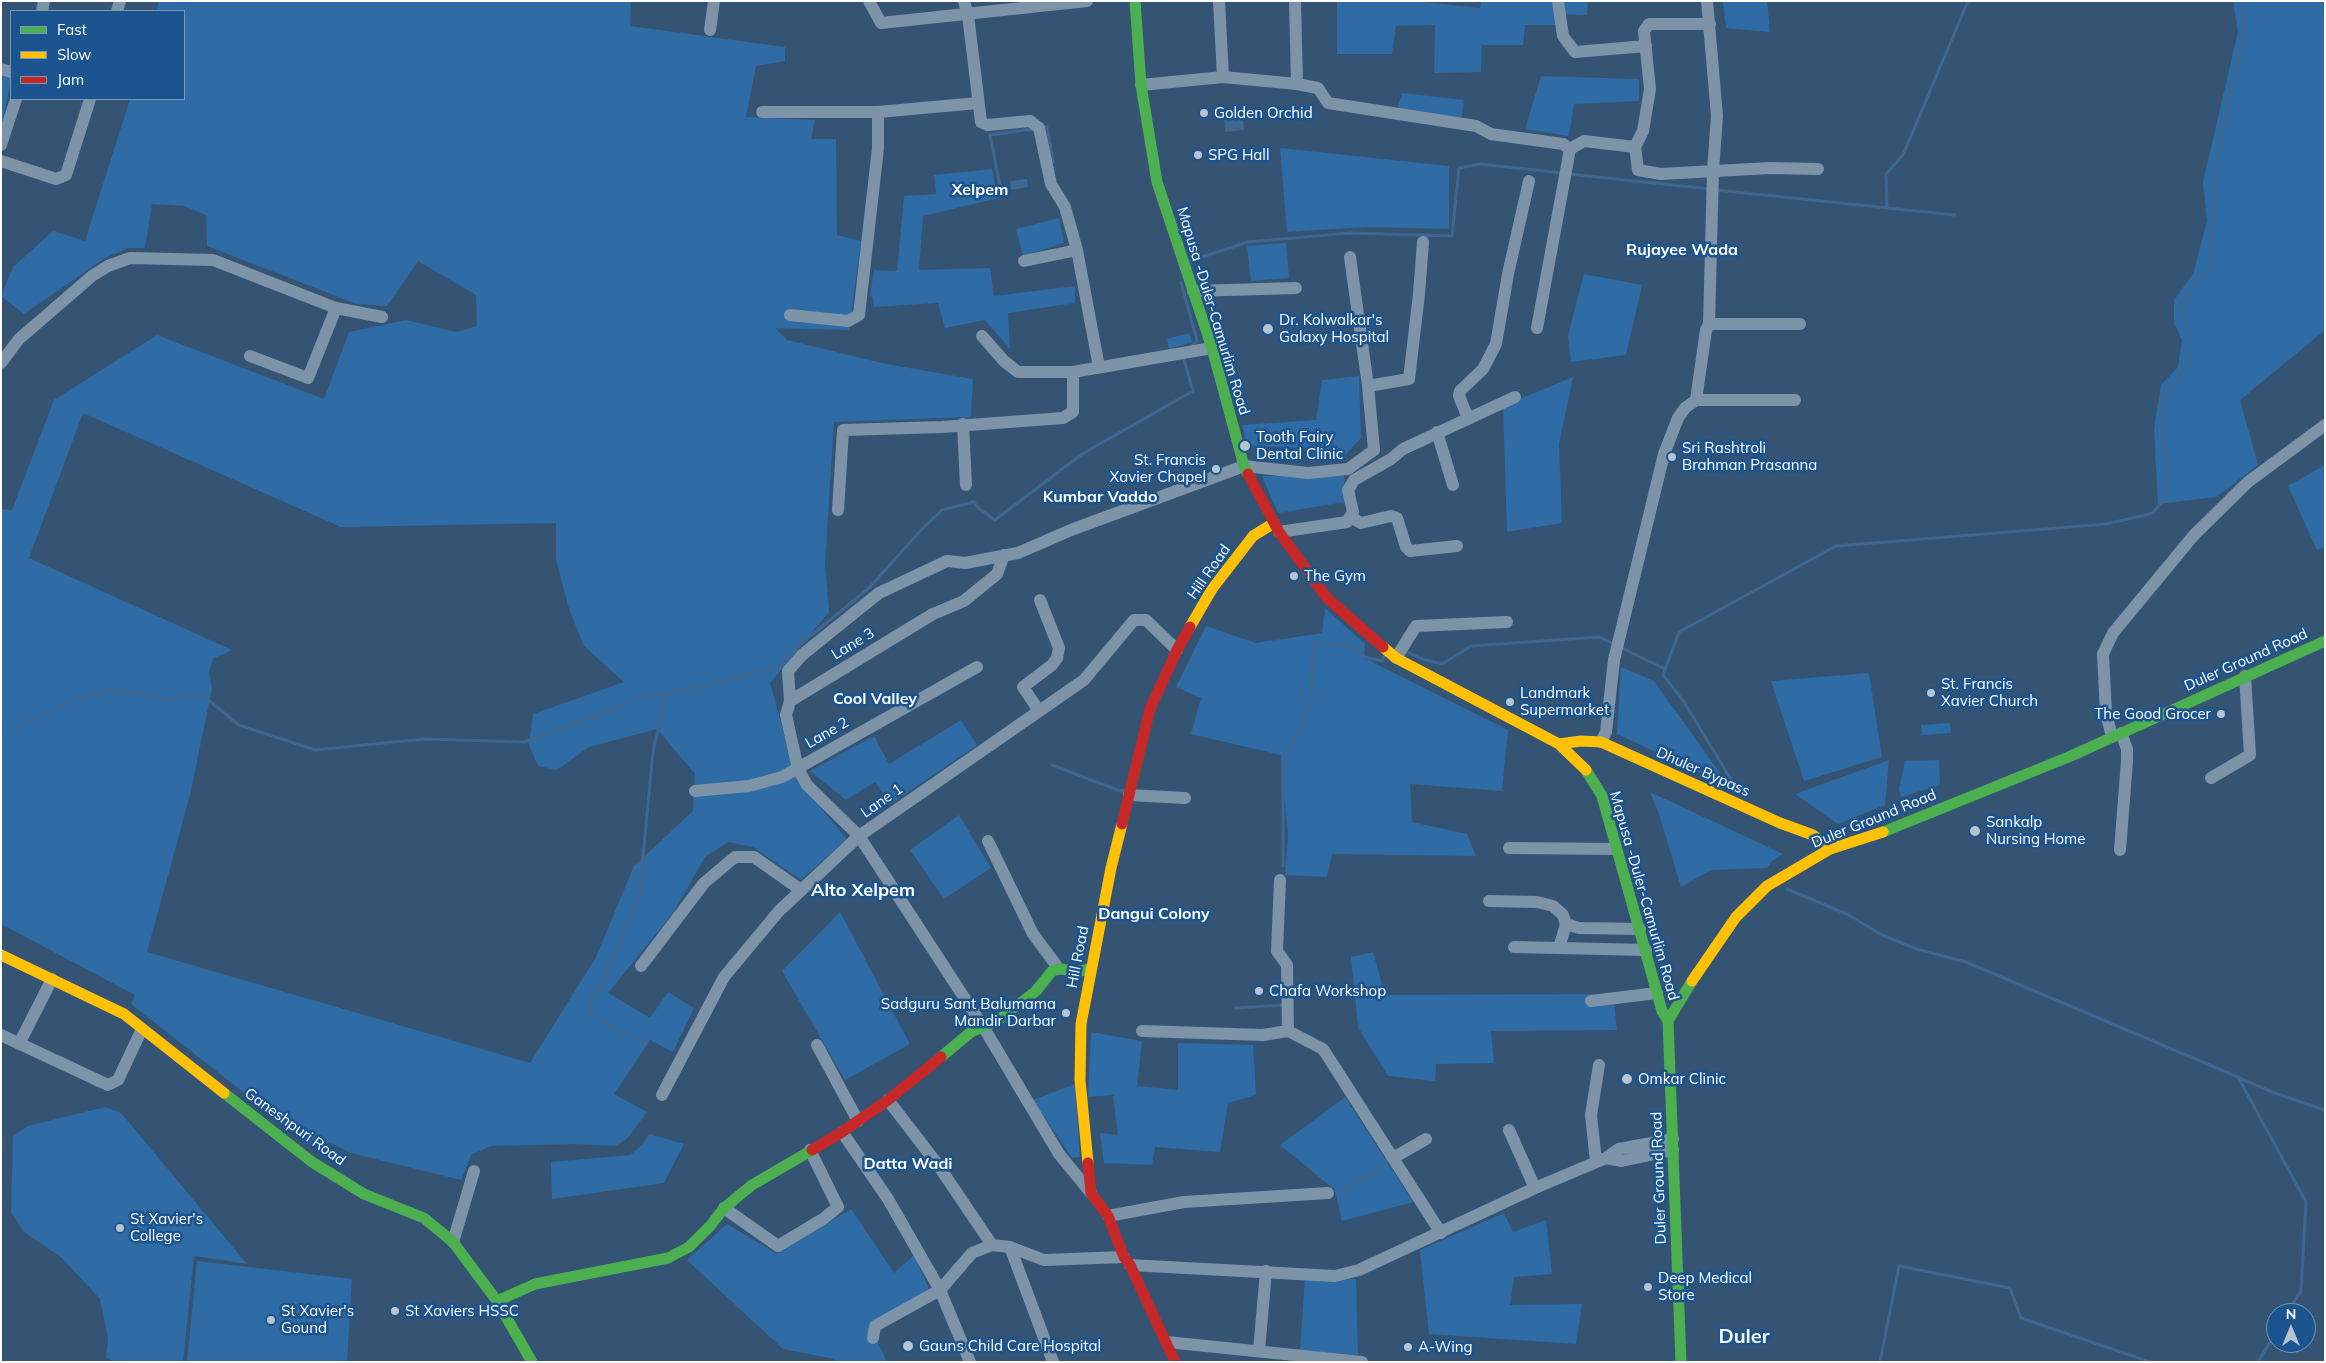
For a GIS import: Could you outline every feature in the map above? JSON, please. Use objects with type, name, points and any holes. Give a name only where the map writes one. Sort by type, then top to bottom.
[{"type":"street","points":[[710,30],[714,1]]},
{"type":"street","points":[[869,1],[881,23],[1087,1]]},
{"type":"street","points":[[964,1],[968,15],[981,122],[987,125],[1030,121],[1040,128],[1052,184],[1065,207],[1077,250],[1099,367]]},
{"type":"street","name":"Mapusa -Duler-Camurlim Road","points":[[1135,1],[1140,85],[1157,182],[1212,348],[1244,466],[1276,528],[1326,598],[1396,658],[1559,744],[1584,766],[1602,796],[1657,994],[1662,1011],[1668,1021]]},
{"type":"street","points":[[1219,1],[1223,77]]},
{"type":"street","points":[[1295,1],[1297,84]]},
{"type":"street","points":[[1558,1],[1563,36],[1575,52],[1646,46]]},
{"type":"street","points":[[1696,400],[1706,330],[1709,324],[1713,170],[1718,116],[1707,1]]},
{"type":"street","points":[[1710,24],[1649,24],[1644,31],[1650,89],[1643,131],[1635,147],[1638,170],[1661,174],[1770,168],[1818,169]]},
{"type":"street","points":[[1140,85],[1223,77],[1297,84],[1318,88],[1328,103],[1476,126],[1491,134],[1563,144],[1570,149]]},
{"type":"street","points":[[1,146],[16,100]]},
{"type":"street","points":[[1,161],[56,179],[66,174],[90,100]]},
{"type":"street","points":[[762,112],[878,112],[978,103]]},
{"type":"street","points":[[790,315],[848,321],[859,316],[878,148],[878,112]]},
{"type":"street","points":[[1570,149],[1584,142],[1635,147]]},
{"type":"street","points":[[1536,328],[1570,149]]},
{"type":"street","points":[[1468,418],[1459,396],[1460,391],[1483,369],[1496,344],[1508,274],[1529,181]]},
{"type":"street","points":[[1368,386],[1409,379],[1419,294],[1422,242]]},
{"type":"street","points":[[1024,261],[1077,250]]},
{"type":"street","points":[[1091,1192],[1059,1154],[984,1028],[859,836],[807,785],[798,769],[786,714],[790,701],[788,671],[802,655],[879,593],[947,561],[966,564],[1018,553],[1071,530],[1244,466],[1308,473],[1348,469],[1374,450],[1368,386],[1350,257]]},
{"type":"street","points":[[1,363],[19,339],[92,276],[108,266],[130,258],[213,260],[336,308],[382,317]]},
{"type":"street","points":[[1193,292],[1296,288]]},
{"type":"street","points":[[250,356],[308,378],[336,308]]},
{"type":"street","points":[[1709,324],[1800,324]]},
{"type":"street","points":[[982,336],[1004,361],[1018,372],[1073,372],[1212,348]]},
{"type":"street","points":[[838,510],[843,430],[1063,418],[1073,412],[1073,372]]},
{"type":"street","points":[[1276,528],[1347,522],[1353,512],[1348,490],[1354,480],[1391,459],[1404,449],[1515,397]]},
{"type":"street","points":[[1601,742],[1606,732],[1614,660],[1664,454],[1678,418],[1685,408],[1696,400],[1795,400]]},
{"type":"street","points":[[963,424],[966,485]]},
{"type":"street","points":[[2120,850],[2127,749],[2116,735],[2106,713],[2103,654],[2113,633],[2194,535],[2214,515],[2248,482],[2325,426]]},
{"type":"street","points":[[1437,432],[1453,485]]},
{"type":"street","points":[[1350,517],[1361,523],[1392,516],[1397,518],[1406,547],[1410,551],[1457,546]]},
{"type":"street","name":"Hill Road","points":[[1175,1362],[1127,1261],[1108,1216],[1091,1192],[1080,1080],[1081,1024],[1090,969],[1150,709],[1177,650],[1212,589],[1253,536],[1276,528]]},
{"type":"street","name":"Lane 3","points":[[790,701],[933,614],[964,601],[997,574],[1004,555]]},
{"type":"street","points":[[1039,711],[1023,687],[1052,665],[1059,648],[1040,600]]},
{"type":"street","name":"Lane 1","points":[[662,1095],[724,977],[779,911],[859,836],[1084,680],[1134,620],[1146,620],[1177,650]]},
{"type":"street","points":[[1396,658],[1416,626],[1507,622]]},
{"type":"street","name":"Duler Ground Road","points":[[1681,1362],[1668,1021],[1684,993],[1736,917],[1766,886],[1830,849],[1892,829],[2071,756],[2325,641]]},
{"type":"street","name":"Lane 2","points":[[695,791],[749,786],[782,777],[977,667]]},
{"type":"street","points":[[2211,778],[2250,754],[2245,676]]},
{"type":"street","name":"Dhuler Bypass","points":[[1559,744],[1581,741],[1601,742],[1813,836],[1830,849]]},
{"type":"street","points":[[1129,795],[1185,798]]},
{"type":"street","points":[[988,841],[1033,934],[1059,969]]},
{"type":"street","points":[[1509,848],[1616,849]]},
{"type":"street","points":[[641,966],[704,884],[735,856],[754,856],[801,890]]},
{"type":"street","points":[[1280,880],[1277,951],[1287,965],[1288,1031]]},
{"type":"street","points":[[1490,901],[1537,902],[1553,906],[1563,915],[1566,924],[1559,948]]},
{"type":"street","points":[[1566,924],[1579,928],[1640,929]]},
{"type":"street","points":[[1514,947],[1646,950]]},
{"type":"street","name":"Ganeshpuri Road","points":[[1,955],[124,1014],[312,1162],[364,1194],[424,1218],[453,1242],[497,1301],[532,1362]]},
{"type":"street","points":[[497,1301],[535,1284],[668,1258],[689,1247],[724,1208],[752,1185],[842,1132],[888,1100],[971,1032],[997,1021],[1036,991],[1052,971],[1059,969],[1080,971],[1090,969]]},
{"type":"street","points":[[19,1044],[52,979]]},
{"type":"street","points":[[1592,1001],[1657,994]]},
{"type":"street","points":[[1,1035],[108,1085],[118,1080],[142,1029]]},
{"type":"street","points":[[1142,1031],[1263,1035],[1288,1031],[1323,1049],[1441,1233]]},
{"type":"street","points":[[816,1045],[858,1121]]},
{"type":"street","points":[[1599,1065],[1591,1116],[1601,1160]]},
{"type":"street","points":[[888,1100],[938,1165],[992,1245]]},
{"type":"street","points":[[1509,1130],[1535,1188]]},
{"type":"street","points":[[842,1132],[888,1199],[940,1290],[970,1362]]},
{"type":"street","points":[[1393,1158],[1426,1139]]},
{"type":"street","points":[[872,1338],[874,1326],[940,1290],[972,1253],[992,1245],[1010,1247],[1044,1260],[1127,1261],[1335,1276],[1359,1270],[1535,1188],[1601,1160],[1622,1161],[1673,1144]]},
{"type":"street","points":[[724,1208],[778,1246],[823,1219],[838,1207],[810,1150]]},
{"type":"street","points":[[453,1242],[474,1171]]},
{"type":"street","points":[[1108,1216],[1184,1202],[1328,1193]]},
{"type":"street","points":[[1010,1247],[1053,1362]]},
{"type":"street","points":[[1259,1351],[1266,1271]]},
{"type":"street","points":[[1167,1342],[1362,1362]]},
{"type":"shaded area","points":[[159,1],[631,1],[630,26],[785,47],[785,61],[756,66],[746,117],[815,120],[811,139],[836,139],[837,235],[861,241],[849,330],[775,328],[787,340],[886,364],[973,379],[971,417],[834,422],[825,562],[829,612],[770,683],[797,780],[847,839],[801,880],[753,847],[728,842],[705,857],[673,913],[608,993],[650,1018],[668,992],[694,1008],[673,1052],[650,1040],[614,1094],[647,1112],[628,1138],[616,1146],[576,1144],[491,1146],[471,1155],[461,1180],[351,1153],[329,1142],[322,1154],[131,1004],[135,995],[1,924],[1,509],[12,510],[54,400],[157,335],[324,399],[349,332],[406,320],[456,332],[477,326],[476,295],[418,261],[387,306],[357,304],[207,246],[206,215],[184,206],[152,204],[145,248],[128,248],[105,258],[24,314],[1,296],[13,267],[53,231],[85,241],[130,100],[185,100],[185,10],[156,10]],"holes":[[[83,413],[341,527],[556,523],[556,559],[569,609],[584,646],[624,682],[533,714],[529,745],[538,766],[557,770],[589,747],[657,729],[695,774],[693,811],[634,866],[596,957],[530,1063],[147,952],[190,795],[212,689],[209,671],[214,658],[232,650],[29,558]]]},
{"type":"shaded area","points":[[1337,1],[1413,1],[1480,8],[1481,1],[1588,1],[1587,15],[1562,14],[1562,25],[1525,25],[1523,45],[1482,45],[1481,72],[1434,73],[1435,25],[1396,26],[1392,54],[1337,54]]},
{"type":"shaded area","points":[[1723,1],[1767,1],[1770,32],[1726,28]]},
{"type":"shaded area","points":[[2233,1],[2325,1],[2325,330],[2240,400],[2258,465],[2216,497],[2158,504],[2154,429],[2161,385],[2178,367],[2182,340],[2174,323],[2174,300],[2193,274],[2207,221],[2203,182],[2238,32]]},
{"type":"shaded area","points":[[1,73],[8,75],[10,85],[1,130]]},
{"type":"shaded area","points":[[1541,76],[1639,79],[1639,101],[1574,104],[1569,136],[1525,129]]},
{"type":"shaded area","points":[[1402,93],[1464,100],[1461,120],[1397,109]]},
{"type":"shaded area","points":[[1243,118],[1244,130],[1225,132],[1224,119]]},
{"type":"shaded area","points":[[1280,148],[1449,166],[1449,229],[1367,227],[1287,232]]},
{"type":"shaded area","points":[[992,169],[998,198],[923,216],[919,270],[990,268],[994,296],[1075,286],[1075,303],[1008,313],[1010,349],[985,320],[945,328],[938,303],[874,307],[873,297],[870,296],[874,270],[897,271],[904,196],[936,194],[934,175]]},
{"type":"shaded area","points":[[1027,179],[1028,187],[1011,190],[1010,181]]},
{"type":"shaded area","points":[[1059,218],[1064,243],[1023,256],[1016,229]]},
{"type":"shaded area","points":[[1286,243],[1289,278],[1251,281],[1247,246]]},
{"type":"shaded area","points":[[1584,274],[1642,285],[1626,355],[1571,362],[1568,335]]},
{"type":"shaded area","points":[[1189,333],[1192,342],[1169,349],[1167,339]]},
{"type":"shaded area","points":[[1359,376],[1361,438],[1346,454],[1313,462],[1313,448],[1247,446],[1242,425],[1316,420],[1322,380]]},
{"type":"shaded area","points":[[1573,377],[1559,444],[1562,523],[1507,532],[1503,406]]},
{"type":"shaded area","points":[[2325,465],[2325,547],[2317,550],[2288,486]]},
{"type":"shaded area","points":[[1262,476],[1344,476],[1345,502],[1278,513]]},
{"type":"shaded area","points":[[1325,608],[1365,644],[1364,658],[1508,730],[1502,791],[1410,784],[1412,822],[1467,834],[1476,856],[1332,854],[1327,877],[1285,875],[1288,837],[1281,755],[1191,734],[1201,698],[1176,687],[1206,626],[1256,643],[1322,633]]},
{"type":"shaded area","points":[[1621,667],[1654,681],[1730,787],[1617,734]]},
{"type":"shaded area","points":[[1869,673],[1882,757],[1804,781],[1771,681]]},
{"type":"shaded area","points":[[961,720],[977,745],[891,804],[875,782],[846,800],[810,771],[874,736],[889,764]]},
{"type":"shaded area","points":[[1950,723],[1951,733],[1922,735],[1921,725]]},
{"type":"shaded area","points":[[1889,760],[1885,805],[1838,824],[1795,794]]},
{"type":"shaded area","points":[[1939,760],[1940,785],[1901,797],[1899,789],[1905,761]]},
{"type":"shaded area","points":[[1650,792],[1783,854],[1772,861],[1767,868],[1711,870],[1681,887],[1659,814]]},
{"type":"shaded area","points":[[959,815],[991,868],[944,899],[910,850]]},
{"type":"shaded area","points":[[840,912],[910,1044],[845,1080],[782,971]]},
{"type":"shaded area","points":[[1373,952],[1385,995],[1613,994],[1617,1030],[1491,1031],[1494,1063],[1436,1064],[1435,1081],[1388,1076],[1358,1027],[1351,957]]},
{"type":"shaded area","points":[[1091,1032],[1142,1041],[1137,1086],[1178,1090],[1178,1043],[1253,1045],[1256,1095],[1228,1103],[1220,1152],[1155,1147],[1152,1165],[1104,1163],[1100,1133],[1118,1135],[1113,1095],[1088,1097]]},
{"type":"shaded area","points":[[1075,1084],[1080,1157],[1072,1158],[1033,1100]]},
{"type":"shaded area","points":[[1345,1097],[1413,1202],[1342,1221],[1335,1190],[1280,1145]]},
{"type":"shaded area","points":[[105,1107],[121,1113],[247,1264],[194,1256],[183,1362],[114,1362],[106,1357],[108,1339],[100,1299],[62,1258],[24,1232],[11,1212],[13,1136],[28,1126]]},
{"type":"shaded area","points":[[649,1134],[684,1144],[664,1183],[552,1199],[551,1162],[630,1155],[643,1144]]},
{"type":"shaded area","points":[[851,1209],[894,1273],[914,1255],[930,1291],[869,1323],[887,1362],[835,1362],[834,1359],[783,1349],[687,1260],[727,1224],[777,1254]]},
{"type":"shaded area","points":[[1504,1213],[1513,1232],[1546,1220],[1552,1274],[1514,1277],[1510,1305],[1582,1304],[1576,1344],[1429,1334],[1420,1250]]},
{"type":"shaded area","name":"St Xavier's Gound","points":[[197,1261],[352,1279],[347,1362],[187,1362]]},
{"type":"shaded area","points":[[1305,1277],[1356,1279],[1358,1355],[1300,1350]]},
{"type":"waterway","points":[[1887,208],[1886,174],[1903,155],[1968,1]]},
{"type":"waterway","points":[[1738,791],[1684,702],[1663,675],[1679,632],[1836,546],[2107,524],[2153,513],[2167,494],[2162,397],[2178,381],[2186,365],[2190,330],[2180,306],[2210,268],[2215,208],[2214,172],[2245,29],[2242,1]]},
{"type":"waterway","points":[[1041,128],[1047,127],[1053,162]]},
{"type":"waterway","points":[[1002,195],[990,135],[1033,129]]},
{"type":"waterway","points":[[1190,261],[1248,242],[1350,233],[1452,236],[1459,168],[1480,164],[1563,173]]},
{"type":"waterway","points":[[1569,174],[1710,189]]},
{"type":"waterway","points":[[1716,190],[1955,215]]},
{"type":"waterway","points":[[1181,282],[1197,341],[1192,346]]},
{"type":"waterway","points":[[15,729],[71,701],[111,690],[172,700],[181,695],[202,695],[239,725],[315,750],[424,739],[524,742],[642,698],[703,686],[780,666],[797,647],[869,588],[923,528],[942,510],[974,502],[979,509],[995,520],[1082,454],[1193,391],[1183,356]]},
{"type":"waterway","points":[[1403,650],[1422,659],[1442,664],[1471,646],[1599,637],[1614,644]]},
{"type":"waterway","points":[[1283,866],[1283,763],[1311,701],[1313,644],[1349,645],[1365,657],[1382,661],[1385,655]]},
{"type":"waterway","points":[[1620,647],[1665,669]]},
{"type":"waterway","points":[[645,1044],[592,1016],[588,1003],[605,976],[639,898],[653,752],[666,693]]},
{"type":"waterway","points":[[1052,765],[1120,791],[1124,790]]},
{"type":"waterway","points":[[1787,889],[1849,915],[1880,934],[1917,949],[1966,962],[2238,1077],[2306,1202],[2301,1291],[2293,1303]]},
{"type":"waterway","points":[[1235,1008],[1284,1005]]},
{"type":"waterway","points":[[2239,1078],[2272,1092],[2325,1110]]},
{"type":"waterway","points":[[1339,1192],[1374,1174],[1387,1159]]},
{"type":"waterway","points":[[1880,1362],[1899,1266],[2010,1288],[2021,1318],[2150,1362]]},
{"type":"waterway","points":[[2258,1362],[2266,1349]]},
{"type":"traffic: fast","points":[[1135,1],[1141,85],[1157,182],[1212,348],[1244,466],[1248,474]]},
{"type":"traffic: fast","points":[[1883,832],[2071,756],[2325,641]]},
{"type":"traffic: fast","points":[[1586,770],[1602,796],[1662,1011],[1668,1021]]},
{"type":"traffic: fast","points":[[941,1057],[971,1032],[997,1021],[1036,991],[1052,971],[1059,969],[1080,971],[1090,969]]},
{"type":"traffic: fast","points":[[1681,1362],[1668,1021],[1692,981]]},
{"type":"traffic: fast","points":[[224,1093],[312,1162],[364,1194],[424,1218],[453,1242],[497,1301],[532,1362]]},
{"type":"traffic: fast","points":[[497,1301],[535,1284],[668,1258],[689,1247],[711,1225],[724,1208],[752,1185],[812,1150]]},
{"type":"traffic: slow","points":[[1190,627],[1212,589],[1253,536],[1274,523]]},
{"type":"traffic: slow","points":[[1383,647],[1396,658],[1559,744],[1586,770]]},
{"type":"traffic: slow","points":[[1559,744],[1581,741],[1601,742],[1780,823],[1813,835],[1830,849]]},
{"type":"traffic: slow","points":[[1088,1163],[1080,1080],[1081,1024],[1111,868],[1122,824]]},
{"type":"traffic: slow","points":[[1692,981],[1736,917],[1767,886],[1830,849],[1883,832]]},
{"type":"traffic: slow","points":[[1,955],[124,1014],[224,1093]]},
{"type":"traffic: jam","points":[[1248,474],[1279,532],[1327,598],[1383,647]]},
{"type":"traffic: jam","points":[[1122,824],[1150,709],[1177,650],[1190,627]]},
{"type":"traffic: jam","points":[[812,1150],[888,1100],[941,1057]]},
{"type":"traffic: jam","points":[[1088,1163],[1091,1193],[1108,1216],[1124,1257],[1130,1265],[1175,1362]]},
{"type":"place","name":"Golden Orchid","points":[[1204,113]]},
{"type":"place","name":"SPG Hall","points":[[1198,155]]},
{"type":"place","name":"Dr. Kolwalkar's Galaxy Hospital","points":[[1268,329]]},
{"type":"place","name":"Tooth Fairy Dental Clinic","points":[[1245,446]]},
{"type":"place","name":"Sri Rashtroli Brahman Prasanna","points":[[1672,457]]},
{"type":"place","name":"St. Francis Xavier Chapel","points":[[1216,469]]},
{"type":"place","name":"The Gym","points":[[1294,576]]},
{"type":"place","name":"St. Francis Xavier Church","points":[[1931,693]]},
{"type":"place","name":"Landmark Supermarket","points":[[1510,702]]},
{"type":"place","name":"The Good Grocer","points":[[2221,714]]},
{"type":"place","name":"Sankalp Nursing Home","points":[[1975,831]]},
{"type":"place","name":"Chafa Workshop","points":[[1259,991]]},
{"type":"place","name":"Sadguru Sant Balumama Mandir Darbar","points":[[1066,1013]]},
{"type":"place","name":"Omkar Clinic","points":[[1627,1079]]},
{"type":"place","name":"St Xavier's College","points":[[120,1228]]},
{"type":"place","name":"Deep Medical Store","points":[[1648,1287]]},
{"type":"place","name":"St Xaviers HSSC","points":[[395,1311]]},
{"type":"place","name":"St Xavier's Gound","points":[[271,1320]]},
{"type":"place","name":"Gauns Child Care Hospital","points":[[908,1346]]},
{"type":"place","name":"A-Wing","points":[[1408,1347]]},
{"type":"district","name":"Xelpem","points":[[980,190]]},
{"type":"district","name":"Rujayee Wada","points":[[1682,250]]},
{"type":"district","name":"Kumbar Vaddo","points":[[1100,497]]},
{"type":"district","name":"Cool Valley","points":[[875,699]]},
{"type":"district","name":"Alto Xelpem","points":[[863,891]]},
{"type":"district","name":"Dangui Colony","points":[[1154,914]]},
{"type":"district","name":"Datta Wadi","points":[[908,1164]]},
{"type":"district","name":"Duler","points":[[1744,1337]]}]
